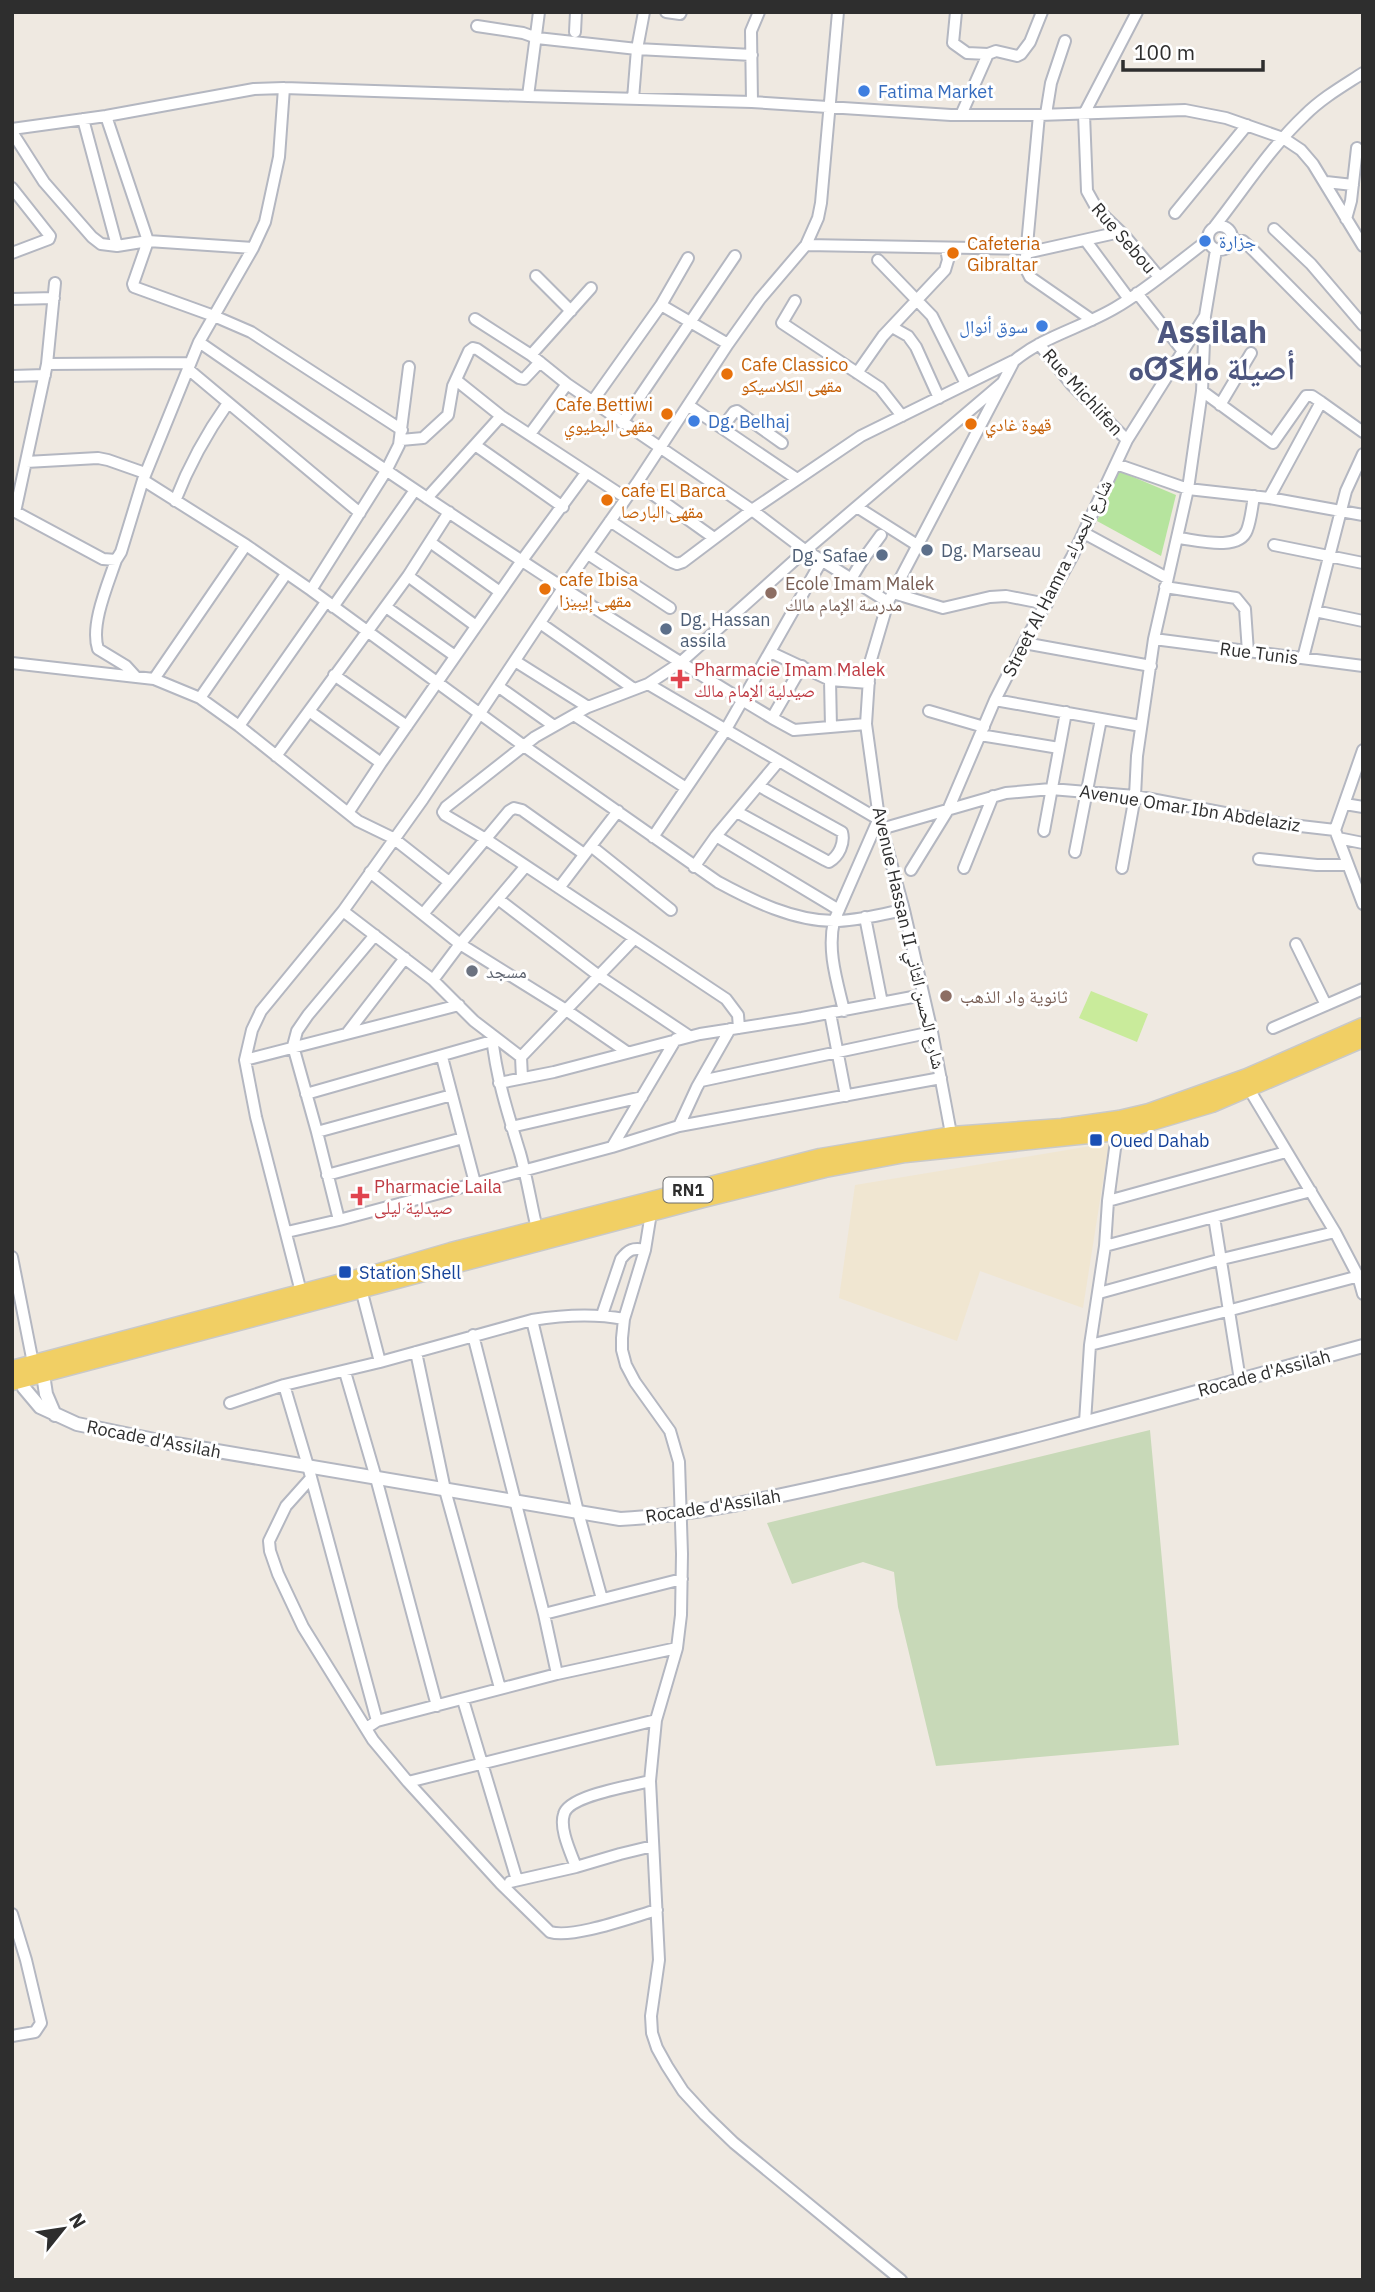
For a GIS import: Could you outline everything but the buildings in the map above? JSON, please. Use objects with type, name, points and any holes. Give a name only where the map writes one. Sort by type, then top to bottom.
[{"type":"main road","name":"RN1","points":[[1118,1126],[1226,1085],[1363,1026]]},
{"type":"main road","name":"RN1","points":[[15,1375],[301,1292],[537,1229],[952,1142],[1118,1126],[1212,1104],[1363,1039]]},
{"type":"main road","name":"RN1","points":[[39,1366],[361,1289],[653,1205]]},
{"type":"street","points":[[528,96],[539,12]]},
{"type":"street","points":[[575,32],[576,12]]},
{"type":"street","points":[[633,99],[637,49],[644,12]]},
{"type":"street","points":[[666,12],[681,12]]},
{"type":"street","points":[[743,12],[757,15],[751,31],[752,102]]},
{"type":"street","points":[[301,1292],[244,1060],[252,1030],[261,1011],[343,911],[423,799],[479,712],[499,687],[563,588],[637,483],[727,344],[760,299],[806,245],[818,218],[821,203],[838,12]]},
{"type":"street","points":[[956,12],[953,43],[967,52],[988,54],[996,51],[1017,56],[1030,42],[1042,12]]},
{"type":"street","points":[[1084,114],[1137,12]]},
{"type":"street","points":[[477,26],[523,33],[537,38],[637,49],[751,55]]},
{"type":"street","points":[[1065,41],[1043,114],[1025,267],[1030,277],[1092,320]]},
{"type":"street","points":[[961,115],[988,54]]},
{"type":"street","points":[[1232,240],[1224,249],[1216,250],[1208,240],[1209,232],[1283,138],[1321,101],[1363,74]]},
{"type":"street","points":[[135,677],[126,666],[98,649],[97,621],[144,477],[199,342],[265,222],[279,158],[284,88]]},
{"type":"street","points":[[253,248],[148,241],[117,246],[101,244],[44,182],[12,130],[254,89],[284,88],[752,102],[961,115],[1185,110],[1203,112],[1247,125],[1283,138],[1301,150],[1326,182],[1363,246]]},
{"type":"street","name":"Rue Sebou","points":[[1084,114],[1087,191],[1097,209],[1158,277]]},
{"type":"street","points":[[106,116],[148,241],[134,287],[251,332],[402,435],[423,438],[448,415],[451,391],[469,351],[473,348],[519,379],[524,379],[535,359],[571,310],[591,288]]},
{"type":"street","points":[[83,119],[117,246]]},
{"type":"street","points":[[1175,213],[1247,125]]},
{"type":"street","points":[[1346,219],[1351,201],[1357,148]]},
{"type":"street","points":[[1326,182],[1353,185]]},
{"type":"street","points":[[12,188],[50,236],[49,239],[12,253]]},
{"type":"street","points":[[1215,226],[1227,228],[1232,240]]},
{"type":"street","points":[[1274,229],[1311,264],[1363,326]]},
{"type":"street","points":[[806,245],[1026,251],[1120,232]]},
{"type":"street","points":[[1086,240],[1182,350]]},
{"type":"street","points":[[610,521],[677,564],[683,562],[752,510],[861,436],[1013,361],[1027,349],[1092,320],[1133,296],[1208,240]]},
{"type":"street","points":[[1232,240],[1243,241],[1251,248],[1363,361]]},
{"type":"street","points":[[857,373],[883,336],[945,270],[948,260],[946,248]]},
{"type":"street","name":"Street Al Hamra شارع الحمراء","points":[[911,870],[948,810],[995,700],[1084,533],[1127,440],[1205,316],[1216,250]]},
{"type":"street","points":[[622,422],[735,256]]},
{"type":"street","points":[[592,402],[661,305],[688,258]]},
{"type":"street","points":[[878,260],[932,316],[966,384]]},
{"type":"street","points":[[536,276],[571,310]]},
{"type":"street","points":[[55,283],[46,370],[14,511],[103,559],[116,560]]},
{"type":"street","points":[[12,299],[54,298]]},
{"type":"street","points":[[795,302],[782,323],[880,388],[902,416]]},
{"type":"street","points":[[661,305],[727,344]]},
{"type":"street","points":[[1122,868],[1135,796],[1141,726],[1154,639],[1188,489],[1202,391],[1205,316]]},
{"type":"street","points":[[475,319],[851,579],[890,597],[943,608],[998,596],[1047,604]]},
{"type":"street","points":[[892,327],[908,336],[916,347],[939,398]]},
{"type":"street","points":[[199,342],[386,471],[523,559],[563,588],[772,718],[794,730],[866,724]]},
{"type":"street","name":"Rue Michlifen","points":[[1039,344],[1072,385],[1127,440]]},
{"type":"street","points":[[1220,405],[1251,353]]},
{"type":"street","name":"Avenue Hassan II شارع الحسن الثاني","points":[[952,1142],[932,1032],[904,910],[880,822],[866,724],[870,663],[890,597],[1013,361]]},
{"type":"street","points":[[12,376],[46,370],[189,366],[228,403],[360,513]]},
{"type":"street","points":[[311,590],[386,471],[402,435],[409,367]]},
{"type":"street","points":[[456,380],[502,416],[626,498]]},
{"type":"street","points":[[679,1126],[701,1081],[735,1028],[738,1015],[726,999],[443,812],[524,746],[554,726],[588,708],[648,684],[680,663],[806,550],[1002,383]]},
{"type":"street","points":[[530,434],[567,384]]},
{"type":"street","points":[[1202,391],[1293,455]]},
{"type":"street","points":[[1273,443],[1306,396],[1312,396],[1363,432]]},
{"type":"street","points":[[1269,498],[1321,402]]},
{"type":"street","points":[[175,500],[186,471],[207,432],[228,403]]},
{"type":"street","points":[[688,405],[797,479]]},
{"type":"street","points":[[722,428],[737,411],[785,439],[770,461]]},
{"type":"street","points":[[427,498],[502,416]]},
{"type":"street","points":[[475,445],[563,507]]},
{"type":"street","points":[[1303,658],[1346,491],[1359,468],[1363,454]]},
{"type":"street","points":[[26,462],[98,458],[144,477],[311,590],[694,867],[747,898],[793,915],[834,921],[904,910]]},
{"type":"street","points":[[1116,464],[1188,489],[1269,498],[1363,515]]},
{"type":"street","points":[[348,813],[436,682],[586,473]]},
{"type":"street","points":[[637,483],[714,538]]},
{"type":"street","points":[[239,726],[415,490]]},
{"type":"street","points":[[1178,538],[1229,544],[1238,542],[1247,531],[1254,496]]},
{"type":"street","points":[[857,507],[917,545]]},
{"type":"street","points":[[276,756],[408,576],[449,512]]},
{"type":"street","points":[[1084,533],[1166,583],[1236,598],[1245,609],[1248,652]]},
{"type":"street","points":[[851,579],[881,535]]},
{"type":"street","points":[[430,542],[500,592]]},
{"type":"street","points":[[154,679],[246,545]]},
{"type":"street","points":[[1274,545],[1363,564]]},
{"type":"street","points":[[588,554],[670,608]]},
{"type":"street","points":[[653,837],[725,731],[822,560]]},
{"type":"street","points":[[200,698],[286,574]]},
{"type":"street","points":[[408,576],[476,626]]},
{"type":"street","points":[[386,607],[455,656]]},
{"type":"street","points":[[1315,611],[1363,621]]},
{"type":"street","points":[[540,623],[634,689]]},
{"type":"street","name":"Rue Tunis","points":[[1154,639],[1363,666]]},
{"type":"street","points":[[1024,643],[1151,666]]},
{"type":"street","points":[[770,652],[831,680],[869,683]]},
{"type":"street","points":[[515,661],[588,708]]},
{"type":"street","points":[[12,663],[154,679],[200,698],[348,813],[369,828],[393,838],[449,882]]},
{"type":"street","points":[[772,718],[802,666]]},
{"type":"street","points":[[334,674],[407,726]]},
{"type":"street","points":[[831,680],[831,727]]},
{"type":"street","points":[[648,684],[880,822],[839,909],[831,935],[834,971],[844,1010]]},
{"type":"street","points":[[499,687],[554,726]]},
{"type":"street","points":[[995,700],[1141,726]]},
{"type":"street","points":[[309,711],[381,763]]},
{"type":"street","points":[[929,711],[982,731],[1059,748]]},
{"type":"street","points":[[1044,831],[1066,712]]},
{"type":"street","points":[[574,715],[686,788]]},
{"type":"street","points":[[1075,852],[1101,719]]},
{"type":"street","points":[[1363,750],[1337,834],[1348,865],[1357,878],[1363,904]]},
{"type":"street","points":[[694,867],[716,836],[778,762]]},
{"type":"street","points":[[737,812],[830,862],[835,858],[843,845],[842,832],[760,786]]},
{"type":"street","name":"Avenue Omar Ibn Abdelaziz","points":[[880,822],[948,810],[993,796],[1051,789],[1135,796],[1337,834],[1363,843]]},
{"type":"street","points":[[964,868],[993,796]]},
{"type":"street","points":[[1345,804],[1363,807]]},
{"type":"street","points":[[423,914],[484,838],[514,808],[522,810],[587,850],[671,909]]},
{"type":"street","points":[[559,888],[618,811]]},
{"type":"street","points":[[716,836],[839,909]]},
{"type":"street","points":[[1259,859],[1348,865]]},
{"type":"street","points":[[433,980],[525,867]]},
{"type":"street","points":[[370,872],[460,944],[566,1010],[627,1052]]},
{"type":"street","points":[[498,899],[599,975],[689,1036]]},
{"type":"street","points":[[343,911],[433,980],[492,1038],[521,1057]]},
{"type":"street","points":[[865,917],[882,1003]]},
{"type":"street","points":[[339,1220],[292,1046],[297,1031],[308,1015],[374,935]]},
{"type":"street","points":[[522,1078],[521,1057],[634,939]]},
{"type":"street","points":[[1296,944],[1326,1005]]},
{"type":"street","points":[[348,1032],[405,958]]},
{"type":"street","points":[[1273,1028],[1363,989]]},
{"type":"street","points":[[499,1083],[554,1072],[689,1036],[923,995]]},
{"type":"street","points":[[244,1060],[460,1005]]},
{"type":"street","points":[[830,1013],[846,1096]]},
{"type":"street","points":[[701,1081],[932,1032]]},
{"type":"street","points":[[306,1094],[442,1057],[492,1038]]},
{"type":"street","points":[[492,1038],[499,1083],[537,1229]]},
{"type":"street","points":[[612,1147],[676,1039]]},
{"type":"street","points":[[442,1057],[475,1183]]},
{"type":"street","points":[[287,1232],[524,1171],[679,1126],[941,1078]]},
{"type":"street","points":[[1249,1089],[1360,1275],[1363,1294]]},
{"type":"street","points":[[317,1132],[452,1095]]},
{"type":"street","points":[[511,1127],[642,1097]]},
{"type":"street","points":[[1085,1422],[1090,1345],[1099,1293],[1118,1126]]},
{"type":"street","points":[[327,1175],[463,1138]]},
{"type":"street","points":[[1108,1201],[1286,1152]]},
{"type":"street","points":[[1105,1246],[1311,1191]]},
{"type":"street","points":[[653,1205],[645,1250],[624,1319],[622,1350],[635,1382],[670,1431],[676,1447],[680,1513],[681,1615],[677,1648],[656,1720],[650,1781],[659,1960],[651,2016],[652,2033],[657,2048],[683,2091],[734,2143],[901,2280]]},
{"type":"street","points":[[1214,1217],[1231,1310],[1240,1380]]},
{"type":"street","points":[[1099,1293],[1222,1259],[1335,1232]]},
{"type":"street","points":[[601,1315],[621,1259],[633,1248],[645,1250]]},
{"type":"street","points":[[12,1257],[46,1394],[55,1415]]},
{"type":"street","points":[[1090,1345],[1360,1275]]},
{"type":"street","points":[[361,1289],[380,1363]]},
{"type":"street","points":[[230,1403],[284,1385],[380,1363],[532,1320],[555,1316],[601,1315],[624,1319]]},
{"type":"street","points":[[532,1320],[578,1512],[602,1598]]},
{"type":"street","points":[[473,1335],[557,1674]]},
{"type":"street","name":"Rocade d'Assilah","points":[[15,1375],[40,1408],[77,1424],[310,1472],[376,1478],[620,1519],[680,1513],[778,1496],[888,1472],[1085,1422],[1363,1346]]},
{"type":"street","points":[[416,1352],[446,1489],[500,1688]]},
{"type":"street","points":[[345,1372],[437,1706]]},
{"type":"street","points":[[284,1385],[377,1721]]},
{"type":"street","points":[[310,1472],[279,1519],[269,1541],[270,1551],[282,1584],[303,1627],[373,1740],[408,1782],[542,1926],[559,1935],[657,1910]]},
{"type":"street","points":[[544,1614],[682,1579]]},
{"type":"street","points":[[366,1728],[377,1721],[500,1688],[677,1648]]},
{"type":"street","points":[[463,1700],[517,1880]]},
{"type":"street","points":[[408,1782],[656,1720]]},
{"type":"street","points":[[576,1867],[565,1830],[565,1810],[571,1804],[588,1797],[650,1781]]},
{"type":"street","points":[[501,1884],[653,1846]]},
{"type":"street","points":[[12,2036],[35,2032],[41,2023],[26,1960],[13,1921]]},
{"type":"shaded area","points":[[1109,1143],[1083,1308],[980,1271],[957,1341],[839,1298],[855,1185]]},
{"type":"green space","points":[[1119,471],[1176,495],[1161,556],[1097,521]]},
{"type":"green space","points":[[1091,991],[1148,1014],[1137,1042],[1079,1018]]},
{"type":"green space","points":[[1150,1430],[1179,1745],[936,1766],[898,1607],[894,1572],[863,1562],[792,1584],[767,1523]]},
{"type":"place","name":"Fatima Market","points":[[864,91]]},
{"type":"place","name":"جزارة","points":[[1205,241]]},
{"type":"place","name":"Cafeteria Gibraltar","points":[[953,253]]},
{"type":"place","name":"سوق أنوال","points":[[1042,326]]},
{"type":"place","name":"Cafe Classico مقهى الكلاسيكو","points":[[727,374]]},
{"type":"place","name":"Cafe Bettiwi مقهى البطيوي","points":[[667,414]]},
{"type":"place","name":"Dg. Belhaj","points":[[694,421]]},
{"type":"place","name":"قهوة غادي","points":[[971,424]]},
{"type":"place","name":"cafe El Barca مقهى البارصا","points":[[607,500]]},
{"type":"place","name":"Dg. Marseau","points":[[927,550]]},
{"type":"place","name":"Dg. Safae","points":[[882,555]]},
{"type":"place","name":"cafe Ibisa مقهى إيبيزا","points":[[545,589]]},
{"type":"place","name":"Ecole Imam Malek مدرسة الإمام مالك","points":[[771,593]]},
{"type":"place","name":"Dg. Hassan assila","points":[[666,629]]},
{"type":"place","name":"Pharmacie Imam Malek صيدلية الإمام مالك","points":[[680,679]]},
{"type":"place","name":"مسجد","points":[[472,971]]},
{"type":"place","name":"ثانوية واد الذهب","points":[[946,996]]},
{"type":"place","name":"Oued Dahab","points":[[1096,1140]]},
{"type":"place","name":"Pharmacie Laila صيدلية ليلى","points":[[360,1196]]},
{"type":"place","name":"Station Shell","points":[[345,1272]]},
{"type":"district","name":"Assilah ⴰⵚⵉⵍⴰ أصيلة","points":[[1212,350]]}]
